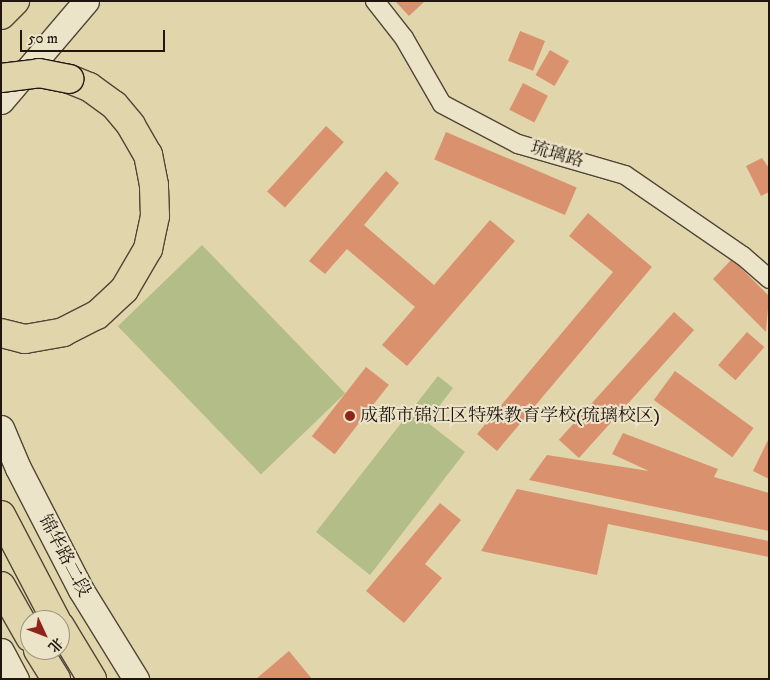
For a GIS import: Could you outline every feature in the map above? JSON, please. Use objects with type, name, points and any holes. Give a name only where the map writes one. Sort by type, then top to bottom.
[{"type":"main road","points":[[1,14],[15,1]]},
{"type":"main road","points":[[1,101],[86,1]]},
{"type":"main road","points":[[1,78],[39,74],[69,79],[89,87],[114,105],[131,125],[148,155],[155,216],[148,249],[135,274],[97,314],[63,332],[25,339],[1,333]]},
{"type":"main road","name":"锦华路二段","points":[[1,428],[18,468],[81,590],[136,679]]},
{"type":"main road","points":[[1,515],[51,610]]},
{"type":"main road","points":[[1,586],[20,619]]},
{"type":"main road","points":[[70,643],[92,679]]},
{"type":"main road","points":[[1,651],[16,679]]},
{"type":"main road","points":[[44,660],[56,679]]},
{"type":"street","name":"琉璃路","points":[[375,1],[404,38],[442,104],[518,144],[625,175],[743,256],[769,279]]},
{"type":"green space","points":[[202,245],[345,393],[261,474],[118,326]]},
{"type":"green space","points":[[438,376],[453,388],[427,422],[465,452],[370,575],[316,532]]},
{"type":"building","points":[[395,1],[425,1],[409,16]]},
{"type":"building","points":[[520,31],[545,41],[533,71],[508,61]]},
{"type":"building","points":[[550,50],[569,61],[555,86],[536,75]]},
{"type":"building","points":[[523,83],[548,96],[534,122],[509,110]]},
{"type":"building","points":[[326,126],[344,142],[285,207],[267,191]]},
{"type":"building","points":[[446,132],[577,187],[565,215],[434,160]]},
{"type":"building","points":[[762,158],[769,168],[769,192],[761,196],[746,166]]},
{"type":"building","points":[[386,171],[399,183],[364,225],[434,285],[490,220],[515,241],[407,366],[382,345],[415,307],[347,249],[325,274],[309,261]]},
{"type":"building","points":[[588,213],[652,267],[497,451],[477,434],[613,272],[569,236]]},
{"type":"building","points":[[732,259],[769,296],[766,332],[713,279]]},
{"type":"building","points":[[674,312],[694,330],[579,458],[559,440]]},
{"type":"building","points":[[747,332],[764,347],[735,380],[718,365]]},
{"type":"building","points":[[366,367],[389,385],[335,454],[312,436]]},
{"type":"building","points":[[675,371],[753,428],[732,457],[654,400]]},
{"type":"building","points":[[623,433],[718,469],[714,477],[769,493],[769,531],[529,480],[547,455],[649,471],[612,454]]},
{"type":"building","points":[[769,438],[769,479],[753,471]]},
{"type":"building","points":[[517,489],[769,541],[769,557],[608,524],[597,575],[481,551]]},
{"type":"building","points":[[440,503],[461,520],[425,564],[442,578],[404,623],[366,591]]},
{"type":"building","points":[[289,651],[312,679],[256,679]]},
{"type":"place","name":"成都市锦江区特殊教育学校(琉璃校区)","points":[[350,416]]}]
